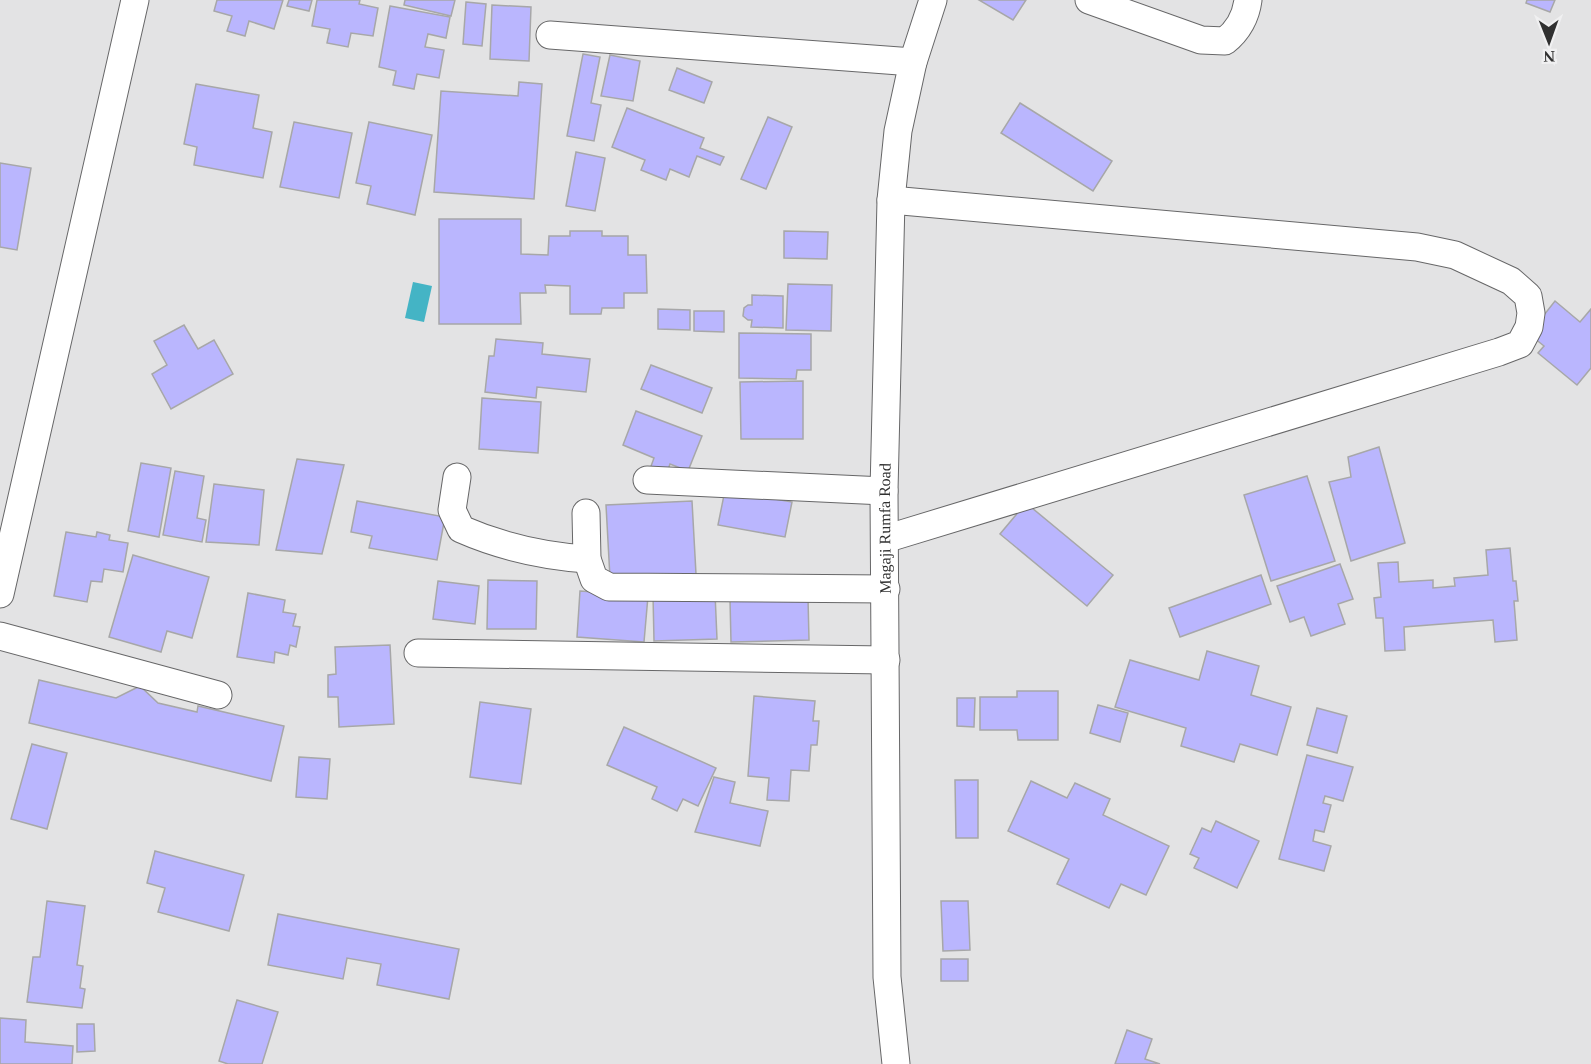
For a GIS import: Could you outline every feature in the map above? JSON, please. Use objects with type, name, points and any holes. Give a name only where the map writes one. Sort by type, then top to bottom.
[{"type":"street","points":[[0,594],[135,0]]},
{"type":"street","name":"Magaji Rumfa Road","points":[[896,1064],[887,976],[884,491],[891,200],[898,131],[913,62],[933,0]]},
{"type":"street","points":[[1089,0],[1200,40],[1225,41],[1247,13],[1248,0]]},
{"type":"street","points":[[550,34],[913,62]]},
{"type":"street","points":[[885,539],[1499,352],[1520,344],[1530,327],[1531,312],[1528,297],[1511,281],[1455,255],[1417,247],[891,200]]},
{"type":"street","points":[[457,477],[452,510],[461,530],[508,546],[548,556],[587,559]]},
{"type":"street","points":[[647,480],[884,491]]},
{"type":"street","points":[[586,513],[587,559],[594,579],[609,587],[886,589]]},
{"type":"street","points":[[0,636],[218,695]]},
{"type":"street","points":[[418,653],[886,660]]},
{"type":"water","points":[[413,282],[432,286],[424,322],[405,318]]},
{"type":"building","points":[[217,0],[283,0],[274,29],[249,21],[245,36],[227,31],[232,16],[214,11]]},
{"type":"building","points":[[289,0],[312,0],[309,11],[287,6]]},
{"type":"building","points":[[317,0],[360,0],[359,4],[378,8],[373,36],[351,33],[348,47],[327,43],[330,29],[312,26]]},
{"type":"building","points":[[405,0],[455,0],[451,16],[404,5]]},
{"type":"building","points":[[979,0],[1026,0],[1013,20]]},
{"type":"building","points":[[1527,0],[1555,0],[1550,12],[1526,3]]},
{"type":"building","points":[[466,2],[486,4],[482,46],[463,44]]},
{"type":"building","points":[[492,5],[531,7],[529,61],[490,59]]},
{"type":"building","points":[[390,6],[450,17],[446,38],[428,34],[425,47],[444,50],[439,78],[417,74],[414,89],[393,85],[396,71],[379,67]]},
{"type":"building","points":[[583,54],[600,57],[591,103],[601,105],[594,141],[567,136]]},
{"type":"building","points":[[610,55],[640,61],[633,101],[601,96]]},
{"type":"building","points":[[677,68],[712,82],[704,103],[669,90]]},
{"type":"building","points":[[519,82],[542,84],[534,199],[434,192],[441,91],[518,96]]},
{"type":"building","points":[[196,84],[259,95],[253,128],[272,132],[263,178],[194,165],[197,147],[184,144]]},
{"type":"building","points":[[1020,103],[1112,161],[1093,191],[1001,133]]},
{"type":"building","points":[[627,108],[704,138],[700,148],[724,157],[720,165],[697,156],[689,177],[670,169],[666,180],[641,170],[645,160],[612,147]]},
{"type":"building","points":[[768,117],[792,127],[766,189],[741,179]]},
{"type":"building","points":[[294,122],[352,133],[339,198],[280,187]]},
{"type":"building","points":[[369,122],[432,135],[415,215],[367,204],[371,186],[356,183]]},
{"type":"building","points":[[576,152],[605,158],[595,211],[566,206]]},
{"type":"building","points":[[0,163],[31,168],[17,250],[0,247]]},
{"type":"building","points":[[439,219],[521,219],[521,254],[548,255],[549,236],[570,236],[570,231],[602,231],[602,236],[628,236],[628,255],[646,255],[647,293],[624,293],[624,308],[602,308],[601,314],[570,314],[570,286],[545,285],[546,293],[520,293],[521,324],[439,324]]},
{"type":"building","points":[[784,231],[828,232],[827,259],[784,258]]},
{"type":"building","points":[[788,284],[832,285],[831,331],[786,330]]},
{"type":"building","points":[[752,295],[783,296],[783,328],[751,327],[752,320],[743,316],[744,308],[752,305]]},
{"type":"building","points":[[1555,301],[1580,322],[1591,309],[1591,368],[1577,385],[1538,353],[1544,346],[1529,334]]},
{"type":"building","points":[[658,309],[690,310],[690,330],[658,329]]},
{"type":"building","points":[[694,311],[724,311],[724,332],[694,331]]},
{"type":"building","points":[[184,325],[198,349],[214,340],[233,374],[171,409],[152,374],[167,365],[154,341]]},
{"type":"building","points":[[739,333],[811,334],[811,370],[797,370],[796,379],[739,378]]},
{"type":"building","points":[[496,339],[543,343],[542,354],[590,359],[586,392],[537,387],[536,398],[485,392],[489,356],[494,356]]},
{"type":"building","points":[[651,365],[712,388],[702,413],[641,389]]},
{"type":"building","points":[[803,381],[803,439],[741,439],[740,382]]},
{"type":"building","points":[[482,398],[541,402],[538,453],[479,449]]},
{"type":"building","points":[[636,411],[702,436],[688,471],[670,464],[666,475],[650,469],[654,458],[623,445]]},
{"type":"building","points":[[1379,447],[1405,543],[1351,561],[1329,482],[1351,477],[1348,457]]},
{"type":"building","points":[[297,459],[344,465],[322,554],[276,550]]},
{"type":"building","points":[[141,463],[171,468],[159,537],[128,531]]},
{"type":"building","points":[[175,471],[204,476],[197,518],[206,520],[202,542],[163,535]]},
{"type":"building","points":[[1307,476],[1335,561],[1271,581],[1244,495]]},
{"type":"building","points":[[214,484],[264,490],[259,545],[206,542]]},
{"type":"building","points":[[725,490],[792,502],[785,537],[718,525]]},
{"type":"building","points":[[357,501],[445,517],[437,560],[369,548],[372,536],[351,532]]},
{"type":"building","points":[[692,501],[696,574],[610,578],[606,505]]},
{"type":"building","points":[[1026,503],[1113,575],[1087,606],[1000,534]]},
{"type":"building","points":[[66,532],[96,537],[97,532],[110,535],[109,540],[128,543],[123,572],[104,569],[102,582],[91,581],[87,602],[54,596]]},
{"type":"building","points":[[1510,548],[1513,581],[1516,581],[1518,601],[1514,601],[1517,640],[1495,642],[1493,620],[1404,627],[1405,650],[1385,651],[1383,618],[1376,618],[1374,598],[1381,597],[1378,563],[1398,562],[1399,582],[1433,580],[1433,588],[1455,586],[1454,578],[1488,575],[1486,550]]},
{"type":"building","points":[[133,555],[209,577],[192,638],[167,631],[161,652],[109,637]]},
{"type":"building","points":[[1340,564],[1353,599],[1338,604],[1345,624],[1311,636],[1304,617],[1290,622],[1277,586]]},
{"type":"building","points":[[1261,575],[1271,604],[1180,637],[1169,608]]},
{"type":"building","points":[[488,580],[537,581],[536,629],[487,629]]},
{"type":"building","points":[[438,581],[479,586],[475,624],[433,619]]},
{"type":"building","points":[[580,591],[648,596],[644,642],[577,637]]},
{"type":"building","points":[[248,593],[285,600],[283,612],[296,614],[293,626],[300,627],[296,647],[290,645],[288,655],[275,652],[274,663],[237,657]]},
{"type":"building","points":[[715,593],[717,639],[654,641],[653,595]]},
{"type":"building","points":[[808,598],[809,640],[731,642],[730,600]]},
{"type":"building","points":[[390,645],[394,724],[339,727],[338,697],[328,697],[328,675],[336,674],[335,647]]},
{"type":"building","points":[[1207,651],[1259,666],[1251,695],[1291,707],[1277,755],[1240,744],[1234,762],[1181,746],[1186,728],[1115,707],[1130,660],[1199,680]]},
{"type":"building","points":[[39,680],[116,698],[140,686],[158,703],[197,712],[198,706],[284,726],[271,781],[29,723]]},
{"type":"building","points":[[1017,691],[1058,691],[1058,740],[1018,740],[1017,730],[980,730],[980,697],[1017,697]]},
{"type":"building","points":[[754,696],[815,701],[813,721],[819,721],[817,745],[811,745],[809,771],[791,770],[789,801],[767,800],[769,778],[748,776]]},
{"type":"building","points":[[957,698],[975,698],[974,727],[957,726]]},
{"type":"building","points":[[480,702],[531,709],[521,784],[470,777]]},
{"type":"building","points":[[1098,705],[1128,713],[1120,742],[1090,733]]},
{"type":"building","points":[[1317,708],[1347,716],[1337,753],[1307,745]]},
{"type":"building","points":[[624,727],[716,768],[698,806],[683,799],[677,811],[652,799],[657,787],[607,765]]},
{"type":"building","points":[[32,744],[67,753],[47,829],[11,819]]},
{"type":"building","points":[[1307,755],[1353,767],[1343,801],[1325,796],[1323,803],[1331,805],[1324,832],[1315,830],[1313,841],[1331,846],[1324,871],[1279,859]]},
{"type":"building","points":[[299,757],[330,759],[327,799],[296,797]]},
{"type":"building","points":[[714,777],[735,782],[730,803],[768,811],[760,846],[695,832]]},
{"type":"building","points":[[955,780],[978,780],[978,838],[956,838]]},
{"type":"building","points":[[1031,781],[1067,798],[1075,783],[1110,799],[1103,815],[1169,846],[1146,895],[1121,884],[1109,908],[1057,884],[1069,859],[1008,831]]},
{"type":"building","points":[[1216,821],[1259,841],[1237,888],[1194,868],[1199,858],[1190,854],[1202,828],[1211,832]]},
{"type":"building","points":[[155,851],[244,875],[229,931],[158,912],[165,888],[147,883]]},
{"type":"building","points":[[47,901],[85,906],[77,965],[83,966],[80,988],[85,989],[82,1008],[27,1002],[33,957],[40,957]]},
{"type":"building","points":[[941,901],[968,901],[970,950],[943,951]]},
{"type":"building","points":[[278,914],[459,949],[449,999],[377,985],[381,964],[347,958],[343,979],[268,965]]},
{"type":"building","points":[[941,959],[968,959],[968,981],[941,981]]},
{"type":"building","points":[[237,1000],[278,1012],[262,1064],[228,1064],[219,1061]]},
{"type":"building","points":[[0,1018],[26,1020],[25,1042],[73,1046],[72,1064],[0,1064]]},
{"type":"building","points":[[77,1024],[94,1024],[95,1051],[77,1052]]},
{"type":"building","points":[[1127,1030],[1152,1039],[1145,1059],[1160,1064],[1115,1064]]}]
